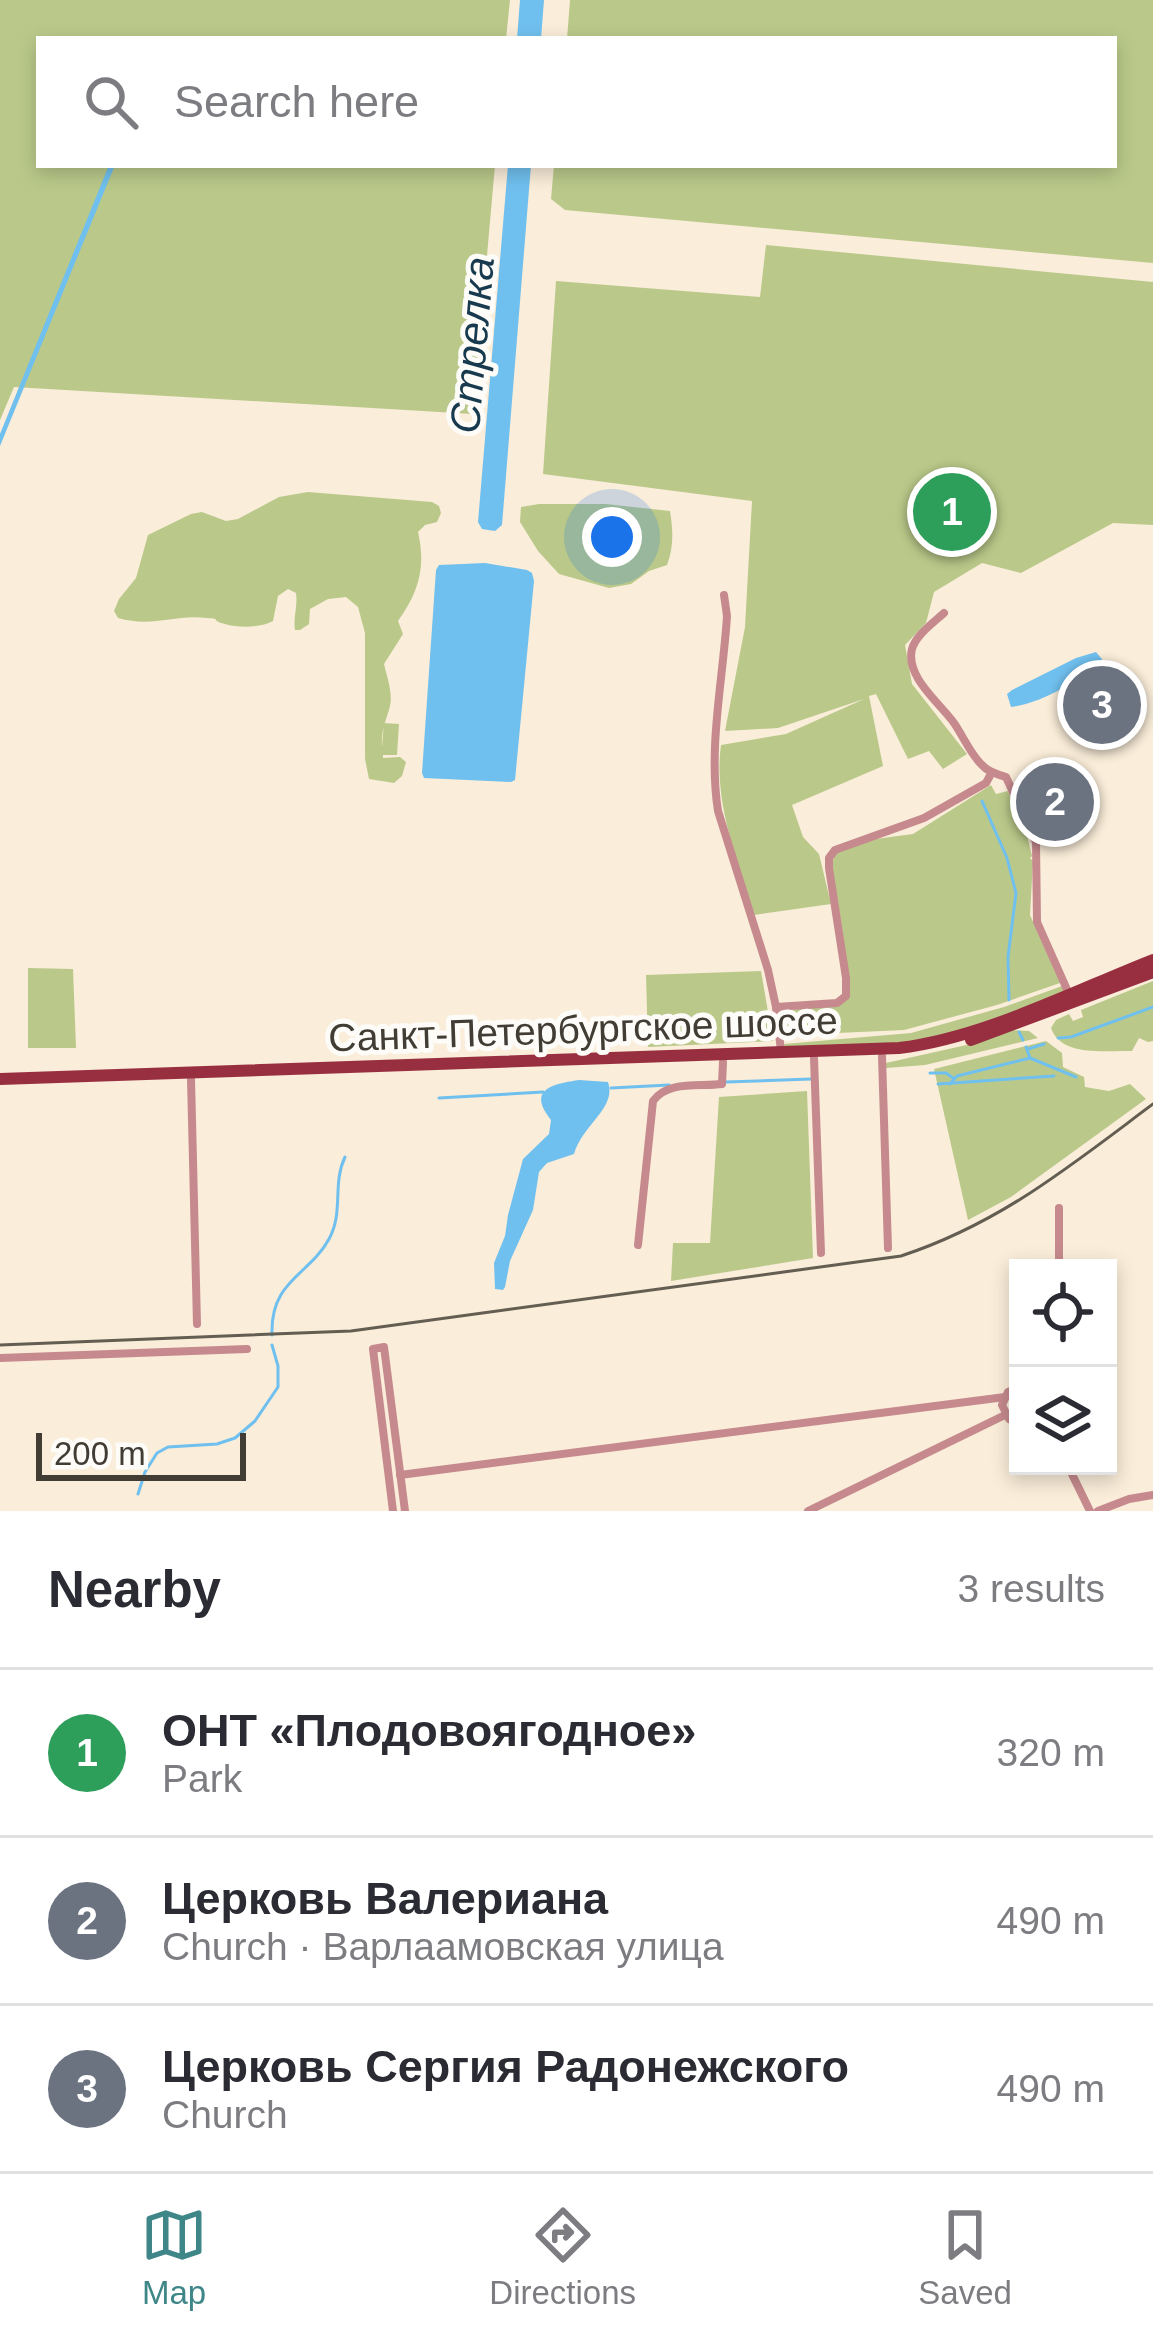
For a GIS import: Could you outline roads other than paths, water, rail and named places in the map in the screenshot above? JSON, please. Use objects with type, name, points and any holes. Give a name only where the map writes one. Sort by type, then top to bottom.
[{"type":"main road","name":"Санкт-Петербургское шоссе","points":[[0,1083],[899,1048],[978,1029],[1153,960]]},
{"type":"main road","name":"Санкт-Петербургское шоссе","points":[[0,1083],[917,1053],[970,1041],[1153,972]]},
{"type":"street","points":[[724,595],[726,637],[715,793],[768,970],[781,1052]]},
{"type":"street","points":[[944,613],[914,644],[914,666],[980,764],[1006,777],[1036,842],[1037,922],[1069,994]]},
{"type":"street","points":[[776,1007],[837,1004],[846,996],[831,854],[924,818],[986,782],[992,772]]},
{"type":"street","points":[[881,1056],[889,1248]]},
{"type":"street","points":[[814,1058],[821,1253]]},
{"type":"street","points":[[638,1245],[653,1101],[669,1088],[722,1084],[723,1062]]},
{"type":"street","points":[[191,1079],[197,1324]]},
{"type":"street","points":[[1059,1208],[1059,1259]]},
{"type":"street","points":[[393,1511],[373,1348],[384,1347],[405,1511]]},
{"type":"street","points":[[0,1358],[247,1349]]},
{"type":"street","points":[[1009,1392],[1002,1406],[1009,1417]]},
{"type":"street","points":[[400,1475],[1005,1397]]},
{"type":"street","points":[[808,1511],[1005,1415]]},
{"type":"street","points":[[1073,1475],[1094,1511],[1153,1495]]},
{"type":"water","points":[[520,0],[544,0],[541,36],[517,36]]},
{"type":"water","points":[[108,168],[114,168],[0,446],[0,434]]},
{"type":"water","points":[[508,168],[531,168],[502,525],[495,531],[482,529],[478,522]]},
{"type":"water","points":[[485,563],[527,570],[534,581],[515,780],[424,778],[436,570],[439,565]]},
{"type":"water","points":[[1096,652],[1105,663],[1048,696],[1011,707],[1007,694],[1012,690]]},
{"type":"water","points":[[579,1080],[608,1082],[608,1100],[574,1154],[547,1163],[539,1172],[533,1210],[510,1261],[505,1287],[495,1289],[494,1263],[523,1159],[549,1134],[551,1120],[542,1095],[552,1087]]},
{"type":"waterway","points":[[982,801],[1007,858],[1016,893],[1008,957],[1009,1000]]},
{"type":"waterway","points":[[1058,1038],[1153,1007]]},
{"type":"waterway","points":[[1019,1032],[1023,1040]]},
{"type":"waterway","points":[[1028,1049],[1044,1044]]},
{"type":"waterway","points":[[1026,1047],[1030,1058],[1076,1077]]},
{"type":"waterway","points":[[950,1084],[957,1076],[1030,1058]]},
{"type":"waterway","points":[[930,1073],[953,1078]]},
{"type":"waterway","points":[[938,1084],[1054,1076]]},
{"type":"waterway","points":[[726,1082],[811,1079]]},
{"type":"waterway","points":[[611,1088],[669,1085]]},
{"type":"waterway","points":[[439,1098],[543,1092]]},
{"type":"waterway","name":"Стрелка","points":[[272,1335],[273,1317],[284,1290],[329,1239],[345,1157]]},
{"type":"waterway","points":[[138,1494],[157,1453],[168,1447],[217,1444],[235,1438],[255,1421],[278,1387],[272,1345]]},
{"type":"tram line","points":[[0,1345],[351,1331],[901,1256],[1003,1210],[1153,1104]]},
{"type":"place","name":"ОНТ «Плодовоягодное»","points":[[952,512]]},
{"type":"place","name":"Церковь Сергия Радонежского","points":[[1102,705]]},
{"type":"place","name":"Церковь Валериана","points":[[1055,802]]}]
